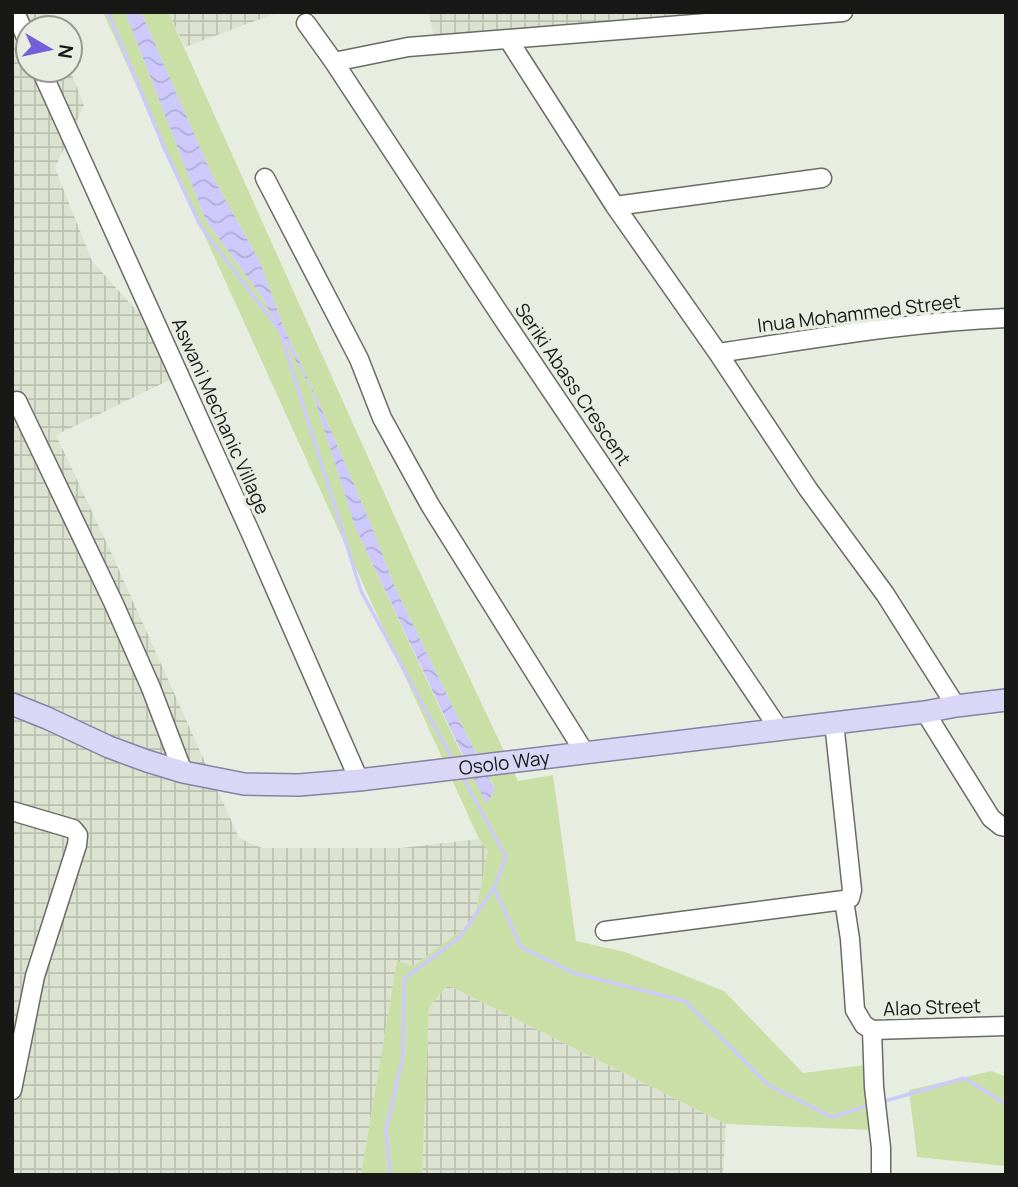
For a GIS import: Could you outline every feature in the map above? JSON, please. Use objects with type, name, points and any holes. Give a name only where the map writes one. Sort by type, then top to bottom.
[{"type":"main road","name":"Osolo Way","points":[[12,704],[109,747],[183,772],[244,783],[299,785],[421,773],[1006,700]]},
{"type":"street","points":[[334,62],[408,47],[843,12]]},
{"type":"street","name":"Seriki Abass Crescent","points":[[306,23],[779,729]]},
{"type":"street","points":[[508,39],[615,206],[718,353],[808,489],[886,594],[956,706]]},
{"type":"street","name":"Aswani Mechanic Village","points":[[47,84],[359,780]]},
{"type":"street","points":[[264,178],[359,359],[382,418],[429,505],[585,752]]},
{"type":"street","points":[[615,206],[822,178]]},
{"type":"street","name":"Inua Mohammed Street","points":[[718,353],[840,334],[960,320],[1006,318]]},
{"type":"street","points":[[17,401],[114,604],[151,688],[183,772]]},
{"type":"street","points":[[925,712],[991,818],[1006,827]]},
{"type":"street","name":"Alao Street","points":[[834,722],[852,890],[850,898],[844,900],[855,1010],[864,1025],[872,1030],[1006,1026]]},
{"type":"street","points":[[12,811],[73,829],[78,835],[35,976],[12,1090]]},
{"type":"street","points":[[605,932],[844,900]]},
{"type":"street","points":[[872,1030],[881,1175]]},
{"type":"shaded area","points":[[12,12],[47,12],[48,14],[14,14],[14,84],[76,84],[84,105],[55,168],[92,261],[190,370],[56,435],[239,838],[262,848],[401,848],[479,839],[488,851],[474,921],[413,966],[397,962],[361,1175],[12,1175]]},
{"type":"shaded area","points":[[168,12],[279,12],[185,47]]},
{"type":"shaded area","points":[[428,12],[773,12],[434,36]]},
{"type":"shaded area","points":[[448,985],[726,1124],[723,1175],[422,1175],[429,1007]]},
{"type":"green space","points":[[103,12],[125,12],[206,221],[262,297],[312,391],[355,527],[466,764],[495,789],[394,585],[319,403],[283,326],[260,262],[213,177],[141,12],[168,12],[416,564],[518,781],[553,775],[576,941],[625,952],[724,991],[803,1073],[881,1063],[873,1130],[726,1124],[448,985],[429,1007],[422,1175],[361,1175],[397,961],[413,966],[474,921],[488,851],[479,839]]},
{"type":"green space","points":[[992,1071],[1006,1077],[1006,1166],[917,1157],[909,1090]]},
{"type":"water","points":[[125,12],[141,12],[213,177],[260,262],[283,326],[319,403],[370,522],[394,585],[495,790],[486,804],[355,527],[312,391],[262,297],[206,221]]},
{"type":"waterway","points":[[108,12],[165,150],[201,227],[280,331],[361,591],[453,760]]},
{"type":"waterway","points":[[390,1175],[386,1130],[403,1056],[404,979],[460,937],[494,888],[506,857],[462,776]]},
{"type":"waterway","points":[[494,888],[521,947],[574,973],[685,1001],[767,1084],[832,1117],[871,1105]]},
{"type":"waterway","points":[[882,1102],[964,1078],[1006,1104]]}]
